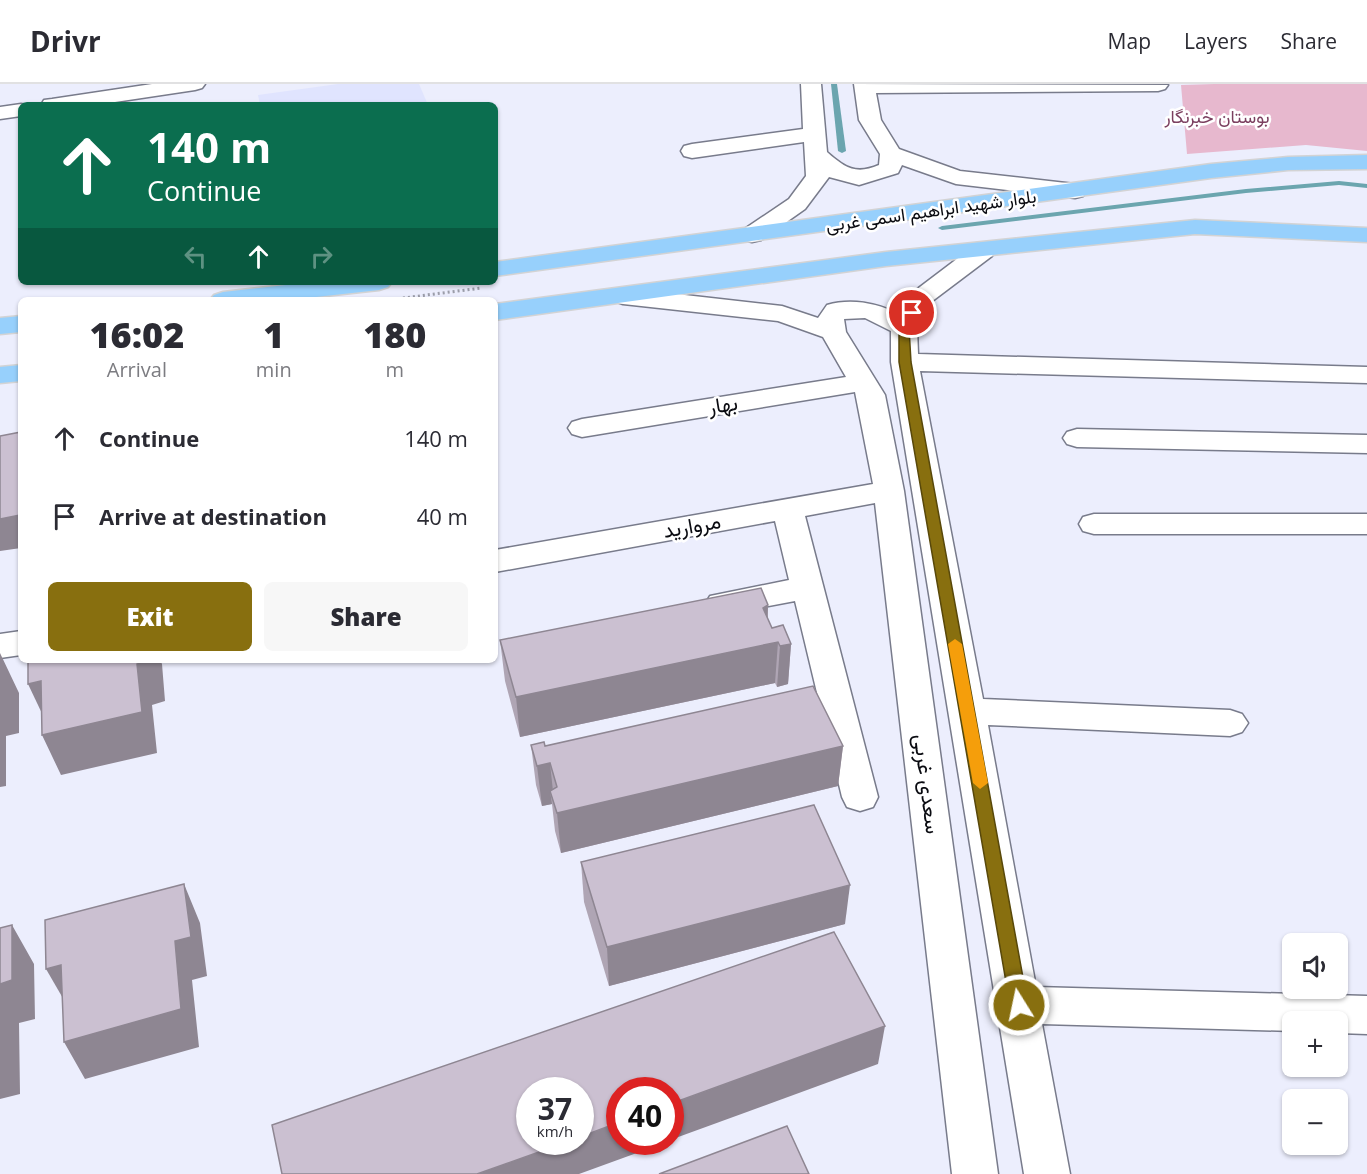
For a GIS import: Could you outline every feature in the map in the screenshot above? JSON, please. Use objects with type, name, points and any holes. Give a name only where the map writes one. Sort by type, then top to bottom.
[{"type":"main road","name":"بلوار شهید ابراهیم اسمی غربی","points":[[498,269],[1075,191],[1223,168],[1285,162],[1367,162]]},
{"type":"main road","name":"بلوار شهید ابراهیم اسمی غربی","points":[[498,312],[886,259],[983,251],[1195,227],[1367,235]]},
{"type":"main road","points":[[249,297],[353,285]]},
{"type":"main road","points":[[0,326],[18,324]]},
{"type":"main road","points":[[0,375],[18,373]]},
{"type":"street","points":[[91,102],[144,98],[195,84]]},
{"type":"street","points":[[752,235],[797,204],[818,177],[811,84]]},
{"type":"street","points":[[815,144],[837,174],[866,179],[890,168],[891,154],[870,120],[864,86],[1158,85]]},
{"type":"street","points":[[0,113],[18,110]]},
{"type":"street","points":[[692,151],[815,144]]},
{"type":"street","points":[[891,154],[956,177],[1075,191]]},
{"type":"street","points":[[983,251],[921,298],[904,328],[905,362],[968,711],[1047,1174]]},
{"type":"street","points":[[623,296],[782,314],[833,332]]},
{"type":"street","points":[[867,388],[833,332],[831,319],[836,310],[860,308],[885,314],[904,328]]},
{"type":"street","points":[[905,362],[1367,375]]},
{"type":"street","name":"بهار","points":[[582,428],[867,388]]},
{"type":"street","name":"سعدی غربی","points":[[867,388],[889,490],[957,1015],[975,1174]]},
{"type":"street","points":[[1077,438],[1367,444]]},
{"type":"street","name":"مروارید","points":[[498,560],[889,490]]},
{"type":"street","points":[[788,510],[860,797]]},
{"type":"street","points":[[1094,524],[1367,524]]},
{"type":"street","points":[[691,610],[808,587]]},
{"type":"street","points":[[0,646],[18,643]]},
{"type":"street","points":[[968,711],[1230,723]]},
{"type":"street","points":[[1019,1005],[1367,1015]]},
{"type":"shaded area","points":[[338,84],[419,84],[427,102],[259,102],[258,95]]},
{"type":"green space","name":"بوستان خبرنگار","points":[[1367,84],[1367,151],[1306,145],[1187,154],[1181,85]]},
{"type":"building","points":[[18,433],[18,515],[0,519],[0,436]]},
{"type":"building","points":[[761,588],[768,605],[763,608],[772,628],[783,625],[791,644],[780,646],[778,642],[516,697],[500,640]]},
{"type":"building","points":[[28,663],[140,663],[137,664],[142,712],[42,735],[41,681],[28,684]]},
{"type":"building","points":[[813,686],[843,746],[557,813],[550,791],[557,787],[550,763],[537,766],[531,745],[544,742],[545,746]]},
{"type":"building","points":[[814,805],[850,885],[607,947],[581,862]]},
{"type":"building","points":[[184,884],[191,937],[175,941],[181,1009],[64,1042],[61,965],[46,969],[45,920]]},
{"type":"building","points":[[12,925],[12,980],[0,984],[0,928]]},
{"type":"building","points":[[834,932],[885,1026],[684,1099],[684,1077],[606,1077],[606,1127],[594,1132],[594,1077],[516,1077],[516,1155],[530,1155],[477,1174],[282,1174],[272,1125]]},
{"type":"building","points":[[787,1126],[809,1174],[659,1174]]},
{"type":"waterway","points":[[834,84],[842,151]]},
{"type":"waterway","points":[[942,228],[1246,191],[1339,183],[1367,186]]},
{"type":"slow traffic","points":[[955,644],[980,783]]},
{"type":"route","points":[[912,313],[904,328],[905,362],[1019,1005]]}]
